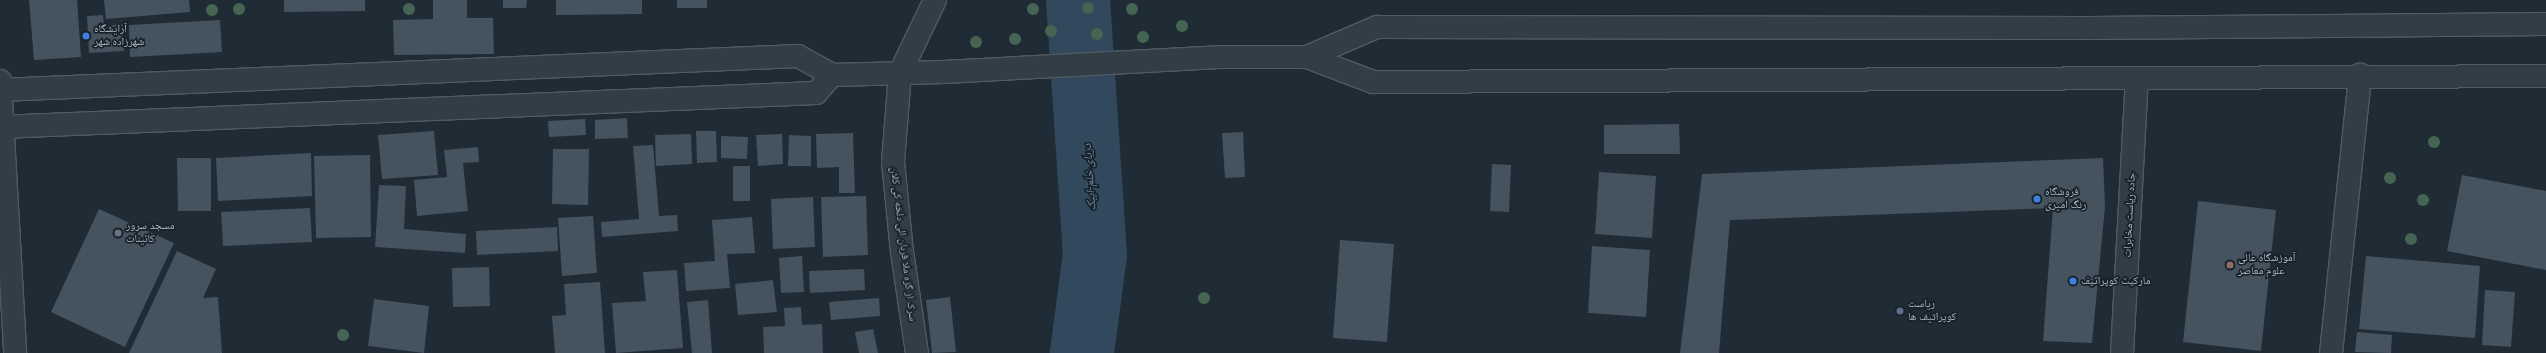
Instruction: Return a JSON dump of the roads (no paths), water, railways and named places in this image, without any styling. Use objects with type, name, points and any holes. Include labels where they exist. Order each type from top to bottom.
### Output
[{"type":"street","name":"سرک از گزه ملا قربان الی دلخه کی کلان","points":[[917,353],[902,252],[893,162],[900,73],[935,0]]},
{"type":"street","points":[[1307,57],[1377,27],[2093,28],[2546,24]]},
{"type":"street","points":[[0,90],[798,56],[832,75],[944,72],[1219,57],[1307,57],[1373,82],[2138,78],[2360,75],[2546,76]]},
{"type":"street","points":[[1,127],[816,92],[832,75]]},
{"type":"street","points":[[2330,353],[2360,75]]},
{"type":"street","name":"جاده ریاست مخابرات","points":[[2122,353],[2138,78]]},
{"type":"street","points":[[0,81],[1,127],[15,353]]},
{"type":"waterway","name":"دریای خلم-ایبک","points":[[1078,0],[1095,254],[1082,353]]},
{"type":"place","name":"آرایشگاه شهرزاده شهر","points":[[86,36]]},
{"type":"place","name":"فروشگاه رنگ امیری","points":[[2037,199]]},
{"type":"place","name":"مسجد سرور کائینات","points":[[118,233]]},
{"type":"place","name":"آموزشگاه عالی علوم معاصر","points":[[2230,265]]},
{"type":"place","name":"مارکیت کوپراتیف","points":[[2073,281]]},
{"type":"place","name":"ریاست کوپراتیف ها","points":[[1900,311]]}]
